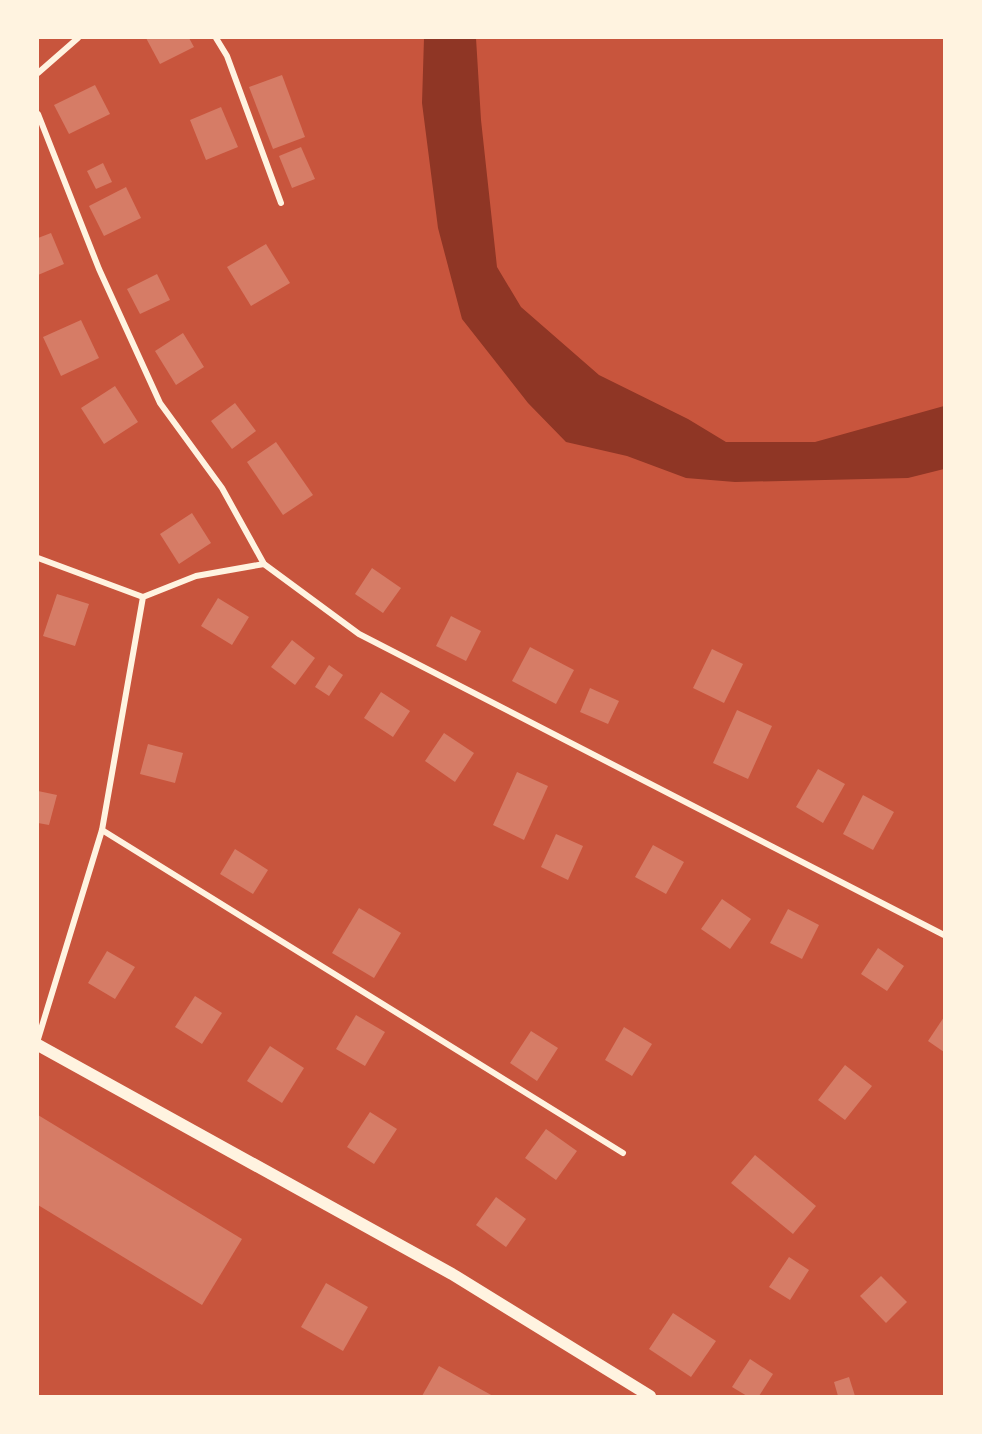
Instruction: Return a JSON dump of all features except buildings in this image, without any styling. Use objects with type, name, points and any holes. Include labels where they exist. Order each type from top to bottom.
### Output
[{"type":"main road","points":[[38,1045],[452,1274],[650,1396]]},
{"type":"street","points":[[38,73],[78,38]]},
{"type":"street","points":[[216,38],[227,56],[281,203]]},
{"type":"street","points":[[38,114],[99,269],[160,403],[222,488],[264,564],[359,634],[945,934]]},
{"type":"street","points":[[38,558],[143,597],[196,576],[264,564]]},
{"type":"street","points":[[38,1039],[102,830],[143,597]]},
{"type":"street","points":[[102,830],[623,1153]]},
{"type":"shaded area","points":[[424,38],[476,38],[481,120],[497,267],[521,307],[599,375],[688,419],[726,442],[815,442],[944,406],[944,469],[908,478],[735,482],[686,478],[627,456],[566,442],[528,403],[462,319],[438,228],[422,103]]}]
